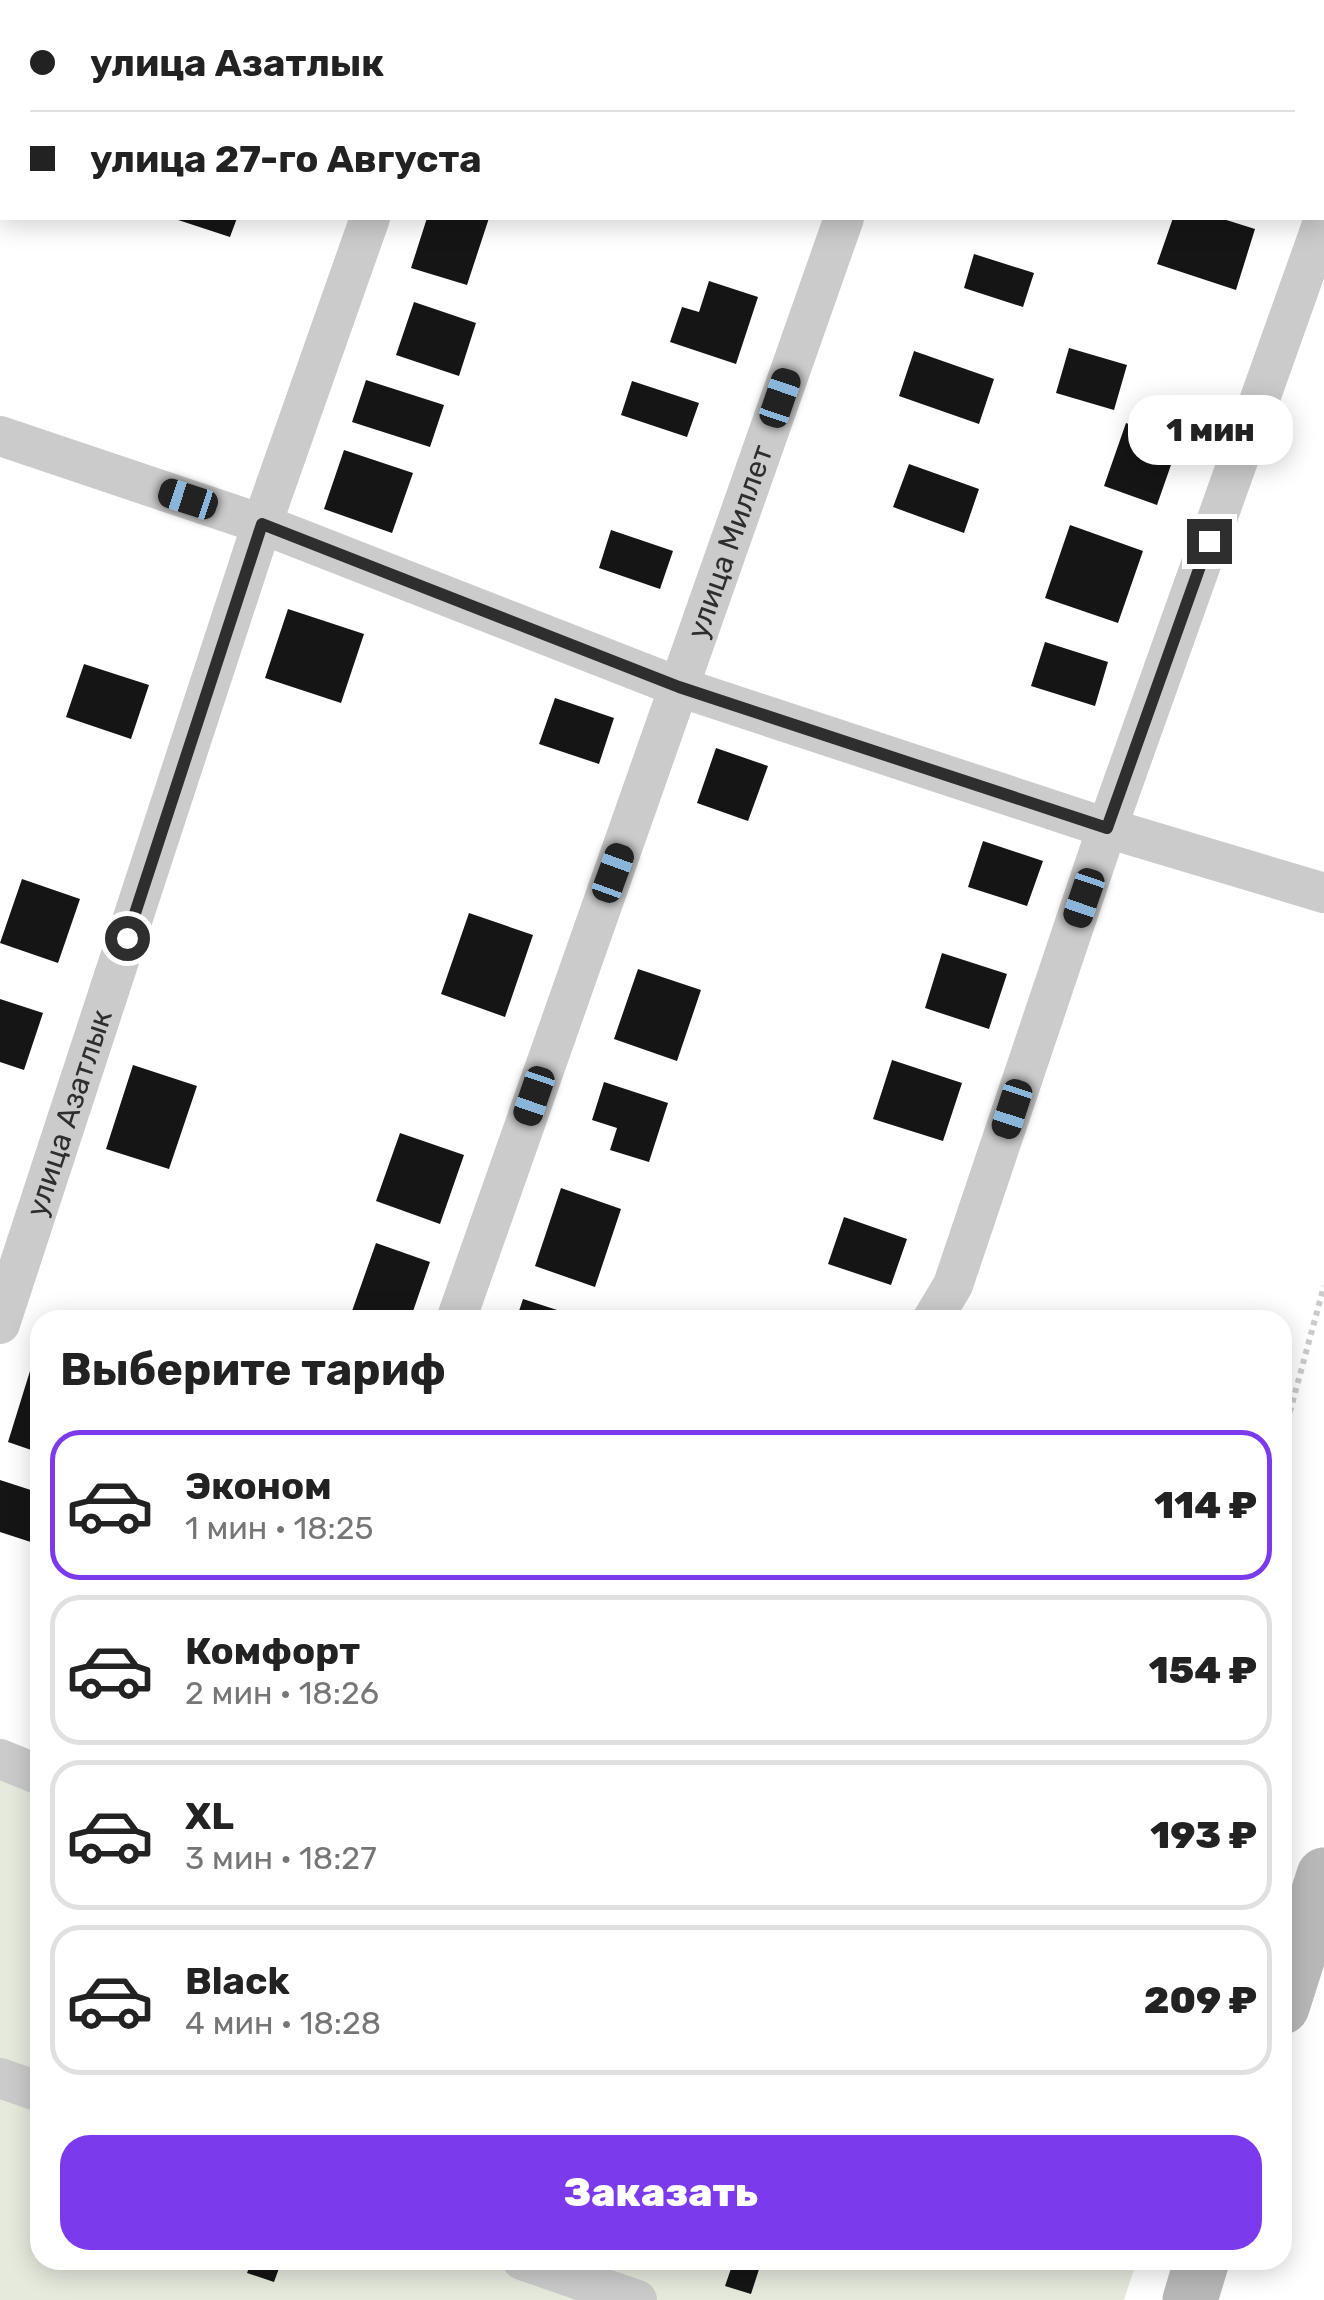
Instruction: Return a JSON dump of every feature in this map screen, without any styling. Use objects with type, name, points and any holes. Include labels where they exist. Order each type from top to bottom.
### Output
[{"type":"main road","points":[[1292,1976],[1324,1875]]},
{"type":"main road","points":[[1190,2300],[1199,2270]]},
{"type":"street","name":"улица Азатлык","points":[[0,1324],[262,524],[369,220]]},
{"type":"street","name":"улица Миллет","points":[[460,1310],[843,220]]},
{"type":"street","points":[[938,1310],[953,1284],[1107,828],[1324,220]]},
{"type":"street","points":[[0,436],[262,524],[679,687],[1107,828],[1324,893]]},
{"type":"street","points":[[0,1759],[30,1771]]},
{"type":"street","points":[[0,2078],[30,2088]]},
{"type":"street","points":[[551,2270],[637,2300]]},
{"type":"path","points":[[1292,1405],[1324,1286]]},
{"type":"shaded area","points":[[0,1778],[30,1789],[30,2270],[1134,2270],[1124,2300],[0,2300]]},
{"type":"building","points":[[178,220],[236,220],[230,237]]},
{"type":"building","points":[[426,220],[488,220],[467,285],[411,268]]},
{"type":"building","points":[[1172,220],[1226,220],[1255,229],[1236,290],[1157,264]]},
{"type":"building","points":[[974,254],[1034,273],[1023,307],[964,288]]},
{"type":"building","points":[[709,281],[758,297],[736,364],[670,342],[682,307],[699,312]]},
{"type":"building","points":[[414,302],[476,323],[459,376],[396,355]]},
{"type":"building","points":[[1069,348],[1127,365],[1114,410],[1056,393]]},
{"type":"building","points":[[914,351],[994,379],[979,424],[899,396]]},
{"type":"building","points":[[366,380],[444,405],[430,447],[352,422]]},
{"type":"building","points":[[632,381],[699,403],[687,437],[621,415]]},
{"type":"building","points":[[1126,423],[1179,442],[1157,505],[1104,486]]},
{"type":"building","points":[[344,450],[413,473],[392,533],[324,509]]},
{"type":"building","points":[[909,464],[979,489],[964,533],[893,507]]},
{"type":"building","points":[[1070,525],[1143,551],[1118,623],[1045,598]]},
{"type":"building","points":[[611,530],[673,551],[660,589],[599,568]]},
{"type":"building","points":[[288,609],[364,634],[341,703],[265,678]]},
{"type":"building","points":[[1045,642],[1108,662],[1095,706],[1031,686]]},
{"type":"building","points":[[84,664],[149,685],[131,739],[66,717]]},
{"type":"building","points":[[555,698],[614,718],[599,764],[539,744]]},
{"type":"building","points":[[716,748],[768,766],[748,821],[697,803]]},
{"type":"building","points":[[983,841],[1043,861],[1027,906],[968,887]]},
{"type":"building","points":[[22,879],[80,899],[58,963],[0,943]]},
{"type":"building","points":[[469,913],[533,935],[505,1017],[441,994]]},
{"type":"building","points":[[942,953],[1007,974],[989,1029],[925,1008]]},
{"type":"building","points":[[638,969],[701,990],[677,1061],[614,1039]]},
{"type":"building","points":[[0,999],[43,1013],[24,1070],[0,1062]]},
{"type":"building","points":[[892,1060],[962,1083],[943,1141],[873,1119]]},
{"type":"building","points":[[133,1065],[197,1086],[169,1169],[106,1149]]},
{"type":"building","points":[[604,1082],[668,1103],[649,1162],[610,1150],[617,1128],[592,1120]]},
{"type":"building","points":[[400,1133],[464,1155],[440,1224],[376,1201]]},
{"type":"building","points":[[561,1188],[621,1209],[595,1287],[535,1266]]},
{"type":"building","points":[[844,1217],[907,1239],[891,1285],[828,1264]]},
{"type":"building","points":[[376,1243],[430,1262],[413,1310],[352,1310]]},
{"type":"building","points":[[523,1299],[557,1310],[519,1310]]},
{"type":"building","points":[[30,1371],[30,1450],[8,1442]]},
{"type":"building","points":[[0,1480],[30,1490],[30,1542],[0,1532]]},
{"type":"building","points":[[248,2270],[278,2270],[274,2282],[247,2273]]},
{"type":"building","points":[[731,2270],[759,2270],[751,2294],[725,2286]]},
{"type":"route","points":[[127,938],[262,524],[679,687],[1107,828],[1209,541]]}]
